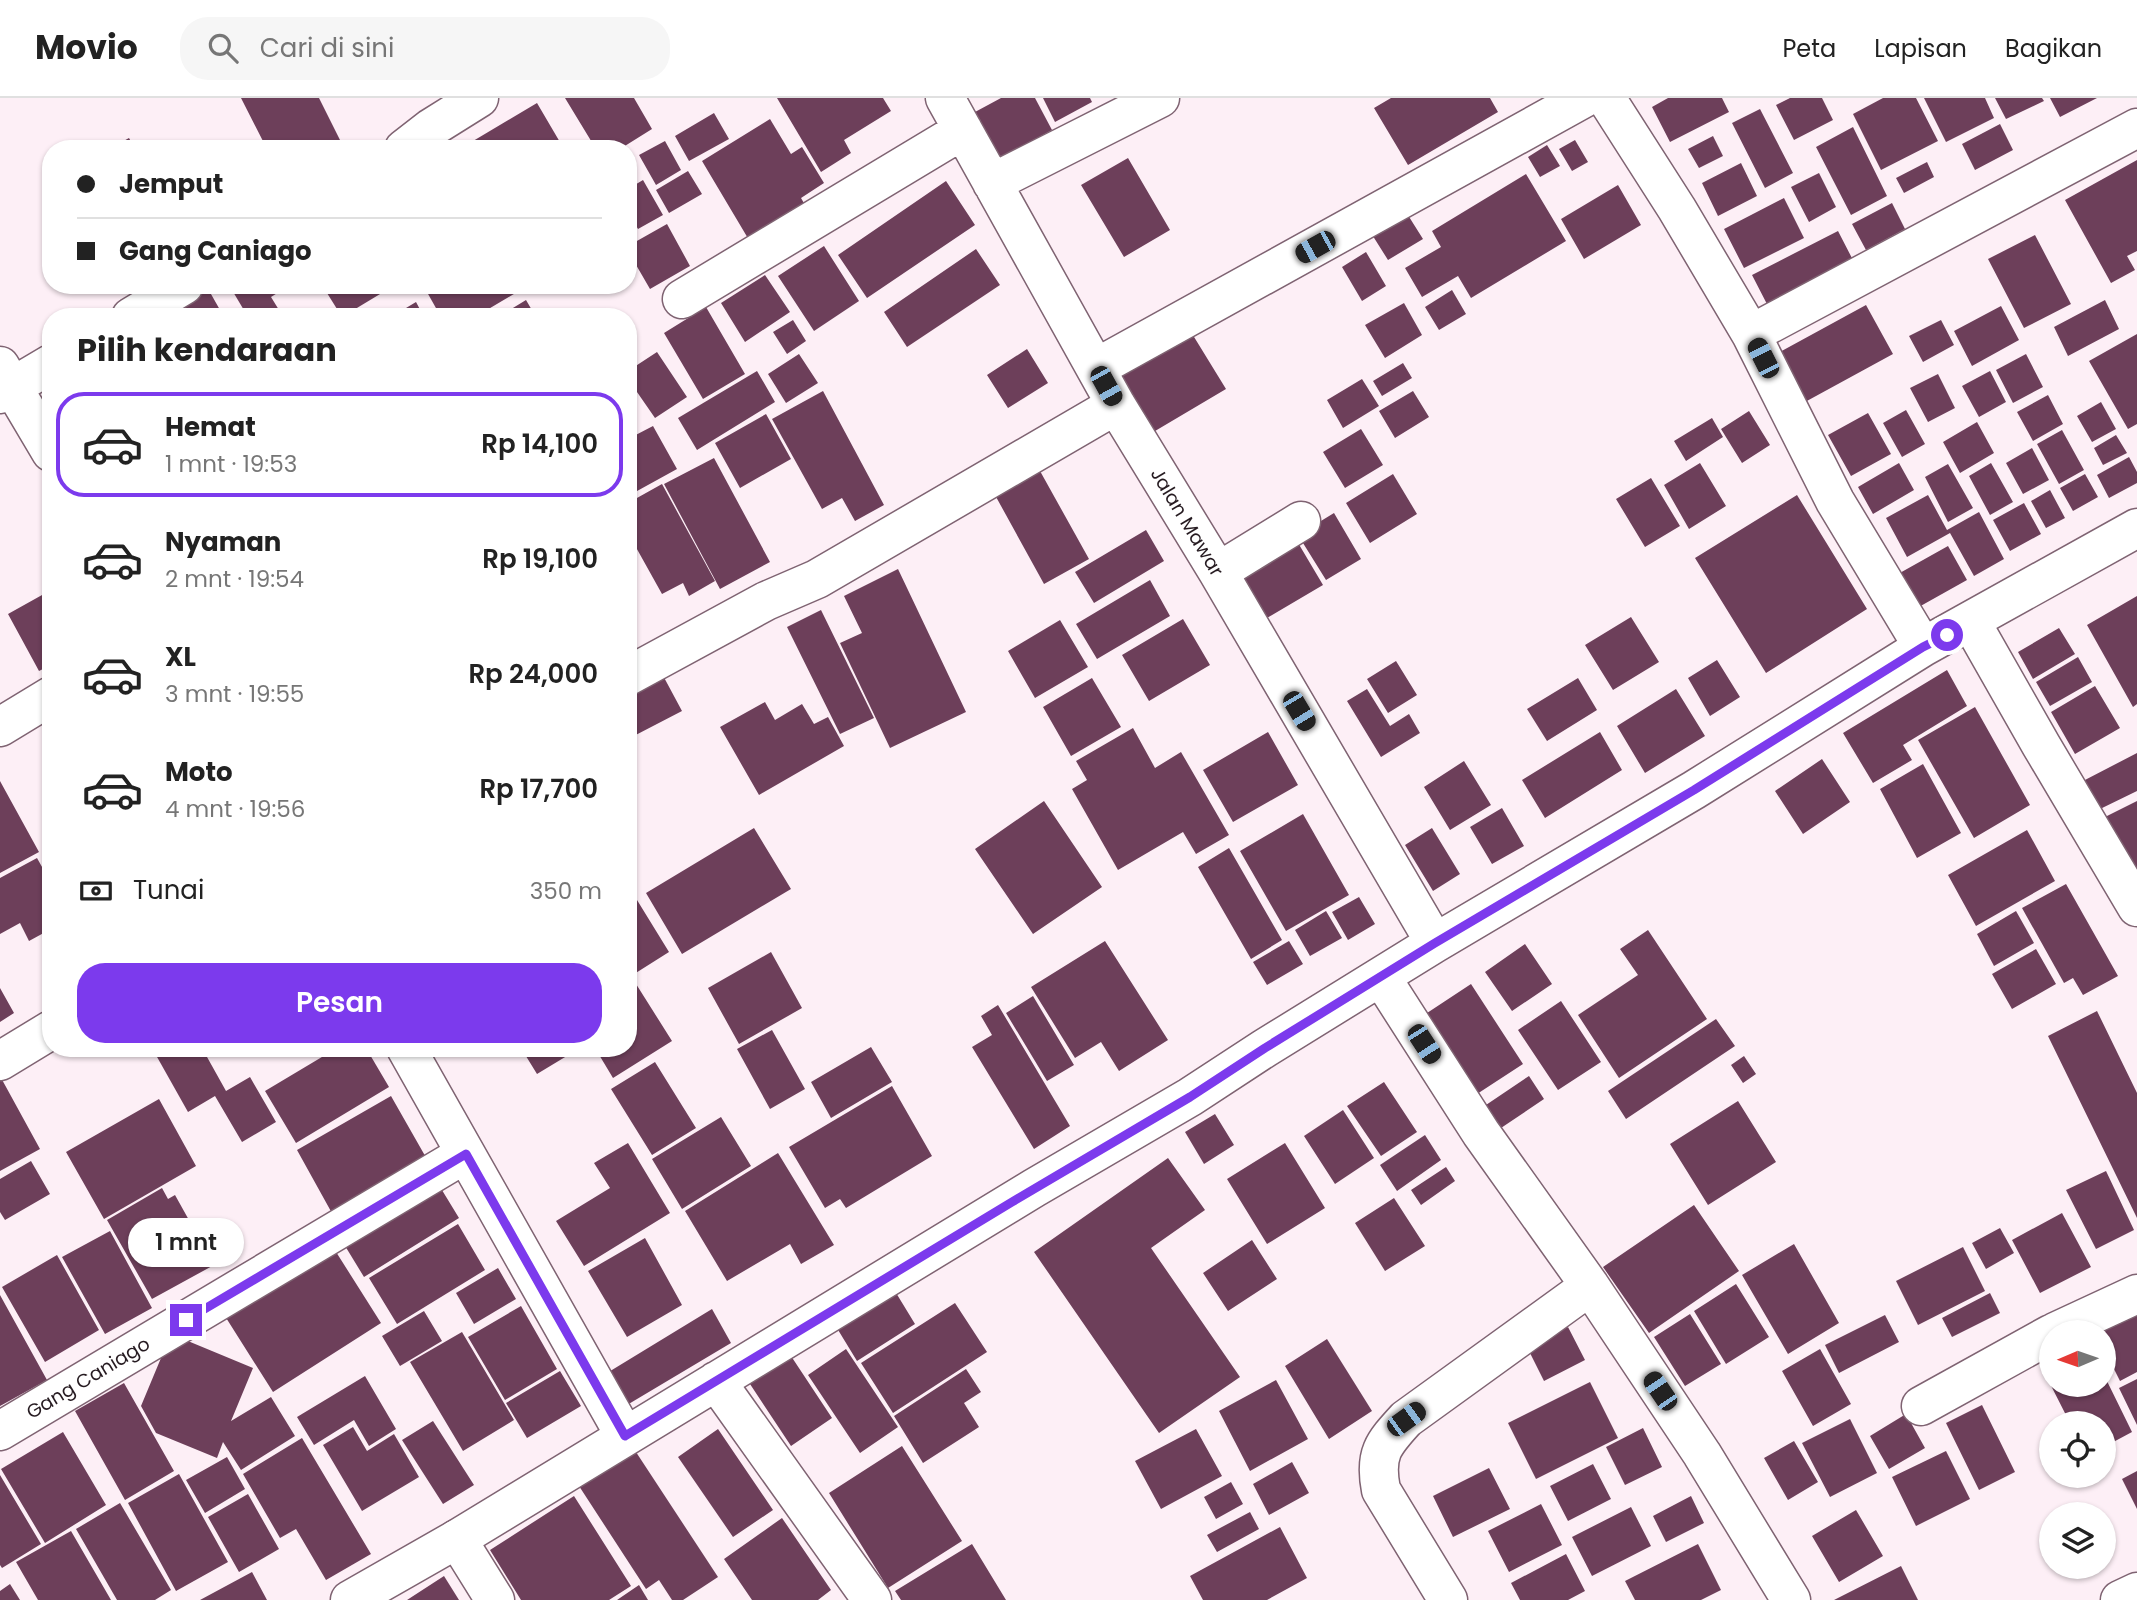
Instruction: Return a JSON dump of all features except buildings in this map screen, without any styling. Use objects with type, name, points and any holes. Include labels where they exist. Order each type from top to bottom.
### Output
[{"type":"street","points":[[416,140],[479,98]]},
{"type":"street","points":[[992,183],[1160,98]]},
{"type":"street","points":[[1096,368],[1584,98]]},
{"type":"street","points":[[1606,98],[1677,209],[1751,334],[1835,500],[1923,647]]},
{"type":"street","points":[[682,299],[954,114]]},
{"type":"street","name":"Jalan Mawar","points":[[954,114],[1116,405],[1218,572],[1435,943]]},
{"type":"street","points":[[1751,334],[2137,128]]},
{"type":"street","points":[[146,308],[169,294]]},
{"type":"street","points":[[42,367],[4,382],[42,439]]},
{"type":"street","points":[[637,671],[766,601],[817,579],[1116,405]]},
{"type":"street","points":[[1218,572],[1301,521]]},
{"type":"street","points":[[350,1600],[457,1539],[1023,1195],[1190,1097],[1435,943],[1694,790],[1923,647],[2137,528]]},
{"type":"street","points":[[1971,622],[2137,907]]},
{"type":"street","points":[[0,727],[42,701]]},
{"type":"street","points":[[1381,977],[1481,1133],[1590,1286],[1702,1454],[1791,1600]]},
{"type":"street","points":[[0,1061],[42,1035]]},
{"type":"street","points":[[411,1057],[625,1436]]},
{"type":"street","name":"Gang Caniago","points":[[0,1431],[466,1154]]},
{"type":"street","points":[[1448,1600],[1381,1490],[1379,1456],[1384,1443],[1406,1419],[1590,1286]]},
{"type":"street","points":[[2081,1320],[2137,1294]]},
{"type":"street","points":[[1921,1406],[2039,1341]]},
{"type":"street","points":[[716,1381],[872,1600]]},
{"type":"street","points":[[457,1539],[495,1600]]},
{"type":"street","points":[[2120,1600],[2137,1592]]},
{"type":"route","points":[[186,1320],[466,1154],[625,1436],[1190,1097],[1435,943],[1694,790],[1923,647],[1947,635]]}]
